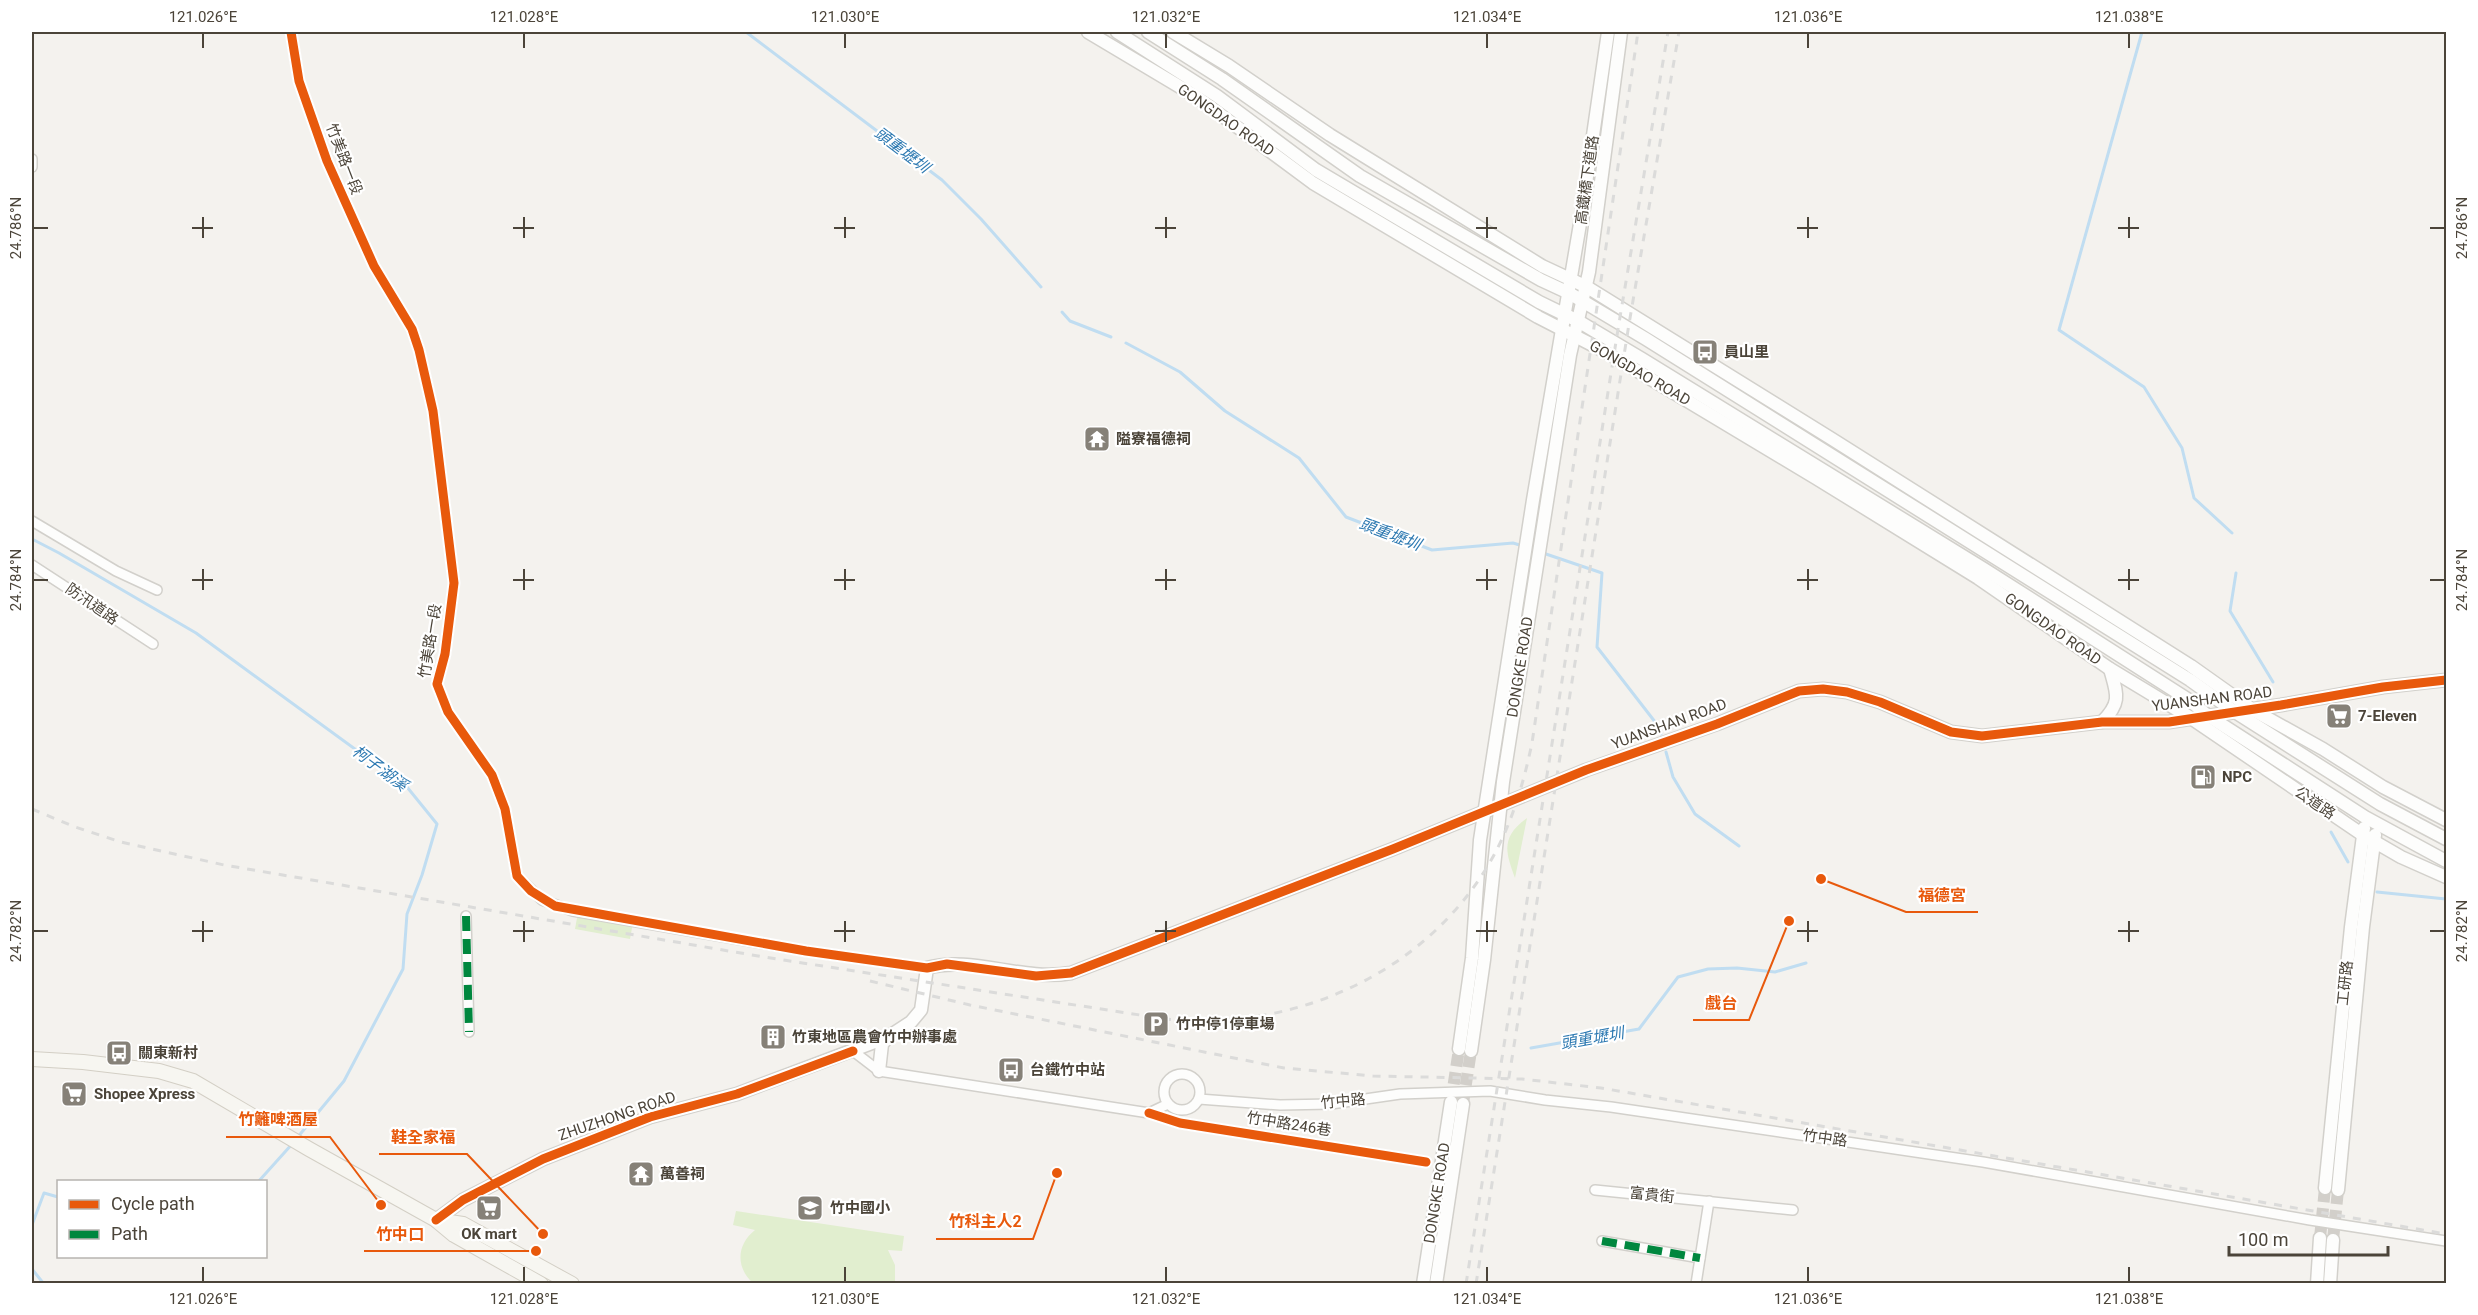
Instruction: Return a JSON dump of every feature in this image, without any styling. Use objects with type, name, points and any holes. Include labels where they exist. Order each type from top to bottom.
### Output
[{"type":"main road","points":[[32,1059],[83,1062],[159,1071],[193,1080],[309,1149],[436,1220],[454,1235],[541,1284]]},
{"type":"main road","points":[[436,1220],[463,1224],[572,1284]]},
{"type":"street","name":"竹美路一段","points":[[291,32],[299,81],[327,161],[374,266],[412,329],[419,350],[433,411],[454,584],[445,654],[437,684],[448,712],[492,775],[505,809],[517,876],[542,900],[573,911],[806,951],[927,968]]},
{"type":"street","name":"GONGDAO ROAD","points":[[1088,32],[1197,97],[1313,183],[1538,317],[1640,372],[1981,574],[2189,700],[2207,715]]},
{"type":"street","name":"GONGDAO ROAD","points":[[1117,32],[1217,96],[1316,170],[1539,302],[1578,321],[1642,359],[1981,574],[2110,669],[2191,718]]},
{"type":"street","name":"GONGDAO ROAD","points":[[1148,32],[1222,79],[1360,176],[1541,280],[1569,293],[1646,339],[2190,680],[2235,712]]},
{"type":"street","points":[[1173,32],[1380,166],[1542,266],[1572,278],[1587,287],[2181,660],[2253,710],[2324,749],[2383,787],[2446,820]]},
{"type":"street","name":"高鐵橋下道路","points":[[1568,332],[1565,315],[1608,32]]},
{"type":"street","name":"高鐵橋下道路","points":[[1587,287],[1621,32]]},
{"type":"street","points":[[32,159],[32,167]]},
{"type":"street","name":"DONGKE ROAD","points":[[1529,569],[1480,840],[1465,1050],[1485,960],[1500,804],[1539,502],[1568,332],[1578,321],[1587,287]]},
{"type":"street","points":[[1646,339],[1648,326]]},
{"type":"street","points":[[1640,372],[1642,359]]},
{"type":"street","points":[[32,521],[116,571],[157,590]]},
{"type":"street","name":"防汛道路","points":[[32,565],[153,644]]},
{"type":"street","points":[[2102,722],[2116,706],[2117,692],[2110,669]]},
{"type":"street","name":"YUANSHAN ROAD","points":[[927,968],[947,964],[1036,976],[1071,973],[1485,812],[1500,804],[1799,691],[1823,689],[1847,692],[1880,702],[1951,732],[1982,736],[2102,722],[2169,722],[2383,687],[2446,680]]},
{"type":"street","points":[[2235,712],[2368,797],[2446,839]]},
{"type":"street","name":"公道路","points":[[2207,715],[2365,817],[2446,861]]},
{"type":"street","name":"公道路","points":[[2191,718],[2374,842],[2446,877]]},
{"type":"street","name":"工研路","points":[[2325,1188],[2351,927],[2371,779]]},
{"type":"street","name":"工研路","points":[[2338,1190],[2363,927],[2383,787]]},
{"type":"street","points":[[466,916],[469,1032]]},
{"type":"street","name":"ZHUZHONG ROAD","points":[[436,1220],[463,1200],[543,1159],[651,1118],[737,1094],[888,1037],[911,1022],[921,1010],[927,968]]},
{"type":"street","points":[[879,1071],[882,1044],[888,1037]]},
{"type":"street","points":[[853,1051],[879,1071],[1149,1113],[1168,1104]]},
{"type":"street","points":[[1184,1073],[1194,1078],[1200,1088],[1199,1099],[1185,1110],[1176,1109],[1168,1104],[1164,1095],[1165,1084],[1172,1076],[1184,1073]]},
{"type":"street","name":"竹中路","points":[[1199,1099],[1280,1106],[1331,1104],[1400,1094],[1490,1090],[1554,1102],[1611,1107],[1983,1162],[2310,1220],[2446,1241]]},
{"type":"street","name":"DONGKE ROAD","points":[[1423,1284],[1457,1103],[1436,1284]]},
{"type":"street","name":"竹中路246巷","points":[[1149,1113],[1180,1123],[1426,1162]]},
{"type":"street","name":"富貴街","points":[[1595,1190],[1793,1210]]},
{"type":"street","points":[[1696,1284],[1709,1201]]},
{"type":"street","points":[[2317,1284],[2326,1239],[2330,1284]]},
{"type":"street","points":[[1602,1241],[1700,1258]]},
{"type":"green space","points":[[1527,818],[1515,878],[1509,860],[1509,838]]},
{"type":"green space","points":[[579,907],[634,917],[630,939],[575,929]]},
{"type":"green space","points":[[736,1211],[904,1236],[902,1251],[888,1250],[895,1265],[895,1282],[753,1283],[743,1270],[740,1256],[745,1242],[755,1230],[733,1225]]},
{"type":"waterway","name":"頭重壢圳","points":[[746,32],[942,180],[981,219],[1041,287]]},
{"type":"waterway","points":[[2142,32],[2059,330],[2144,387],[2182,448],[2194,498],[2232,533]]},
{"type":"waterway","name":"頭重壢圳","points":[[1062,312],[1070,321],[1111,337]]},
{"type":"waterway","name":"頭重壢圳","points":[[1126,343],[1180,372],[1225,411],[1299,458],[1346,517],[1432,550],[1513,543],[1523,546]]},
{"type":"waterway","name":"柯子湖溪","points":[[32,539],[196,633],[407,787],[437,824],[422,875],[407,914],[403,969],[344,1081],[297,1138]]},
{"type":"waterway","name":"頭重壢圳","points":[[1543,553],[1602,573],[1597,647],[1659,727],[1661,734]]},
{"type":"waterway","points":[[2236,573],[2230,611],[2273,682]]},
{"type":"waterway","name":"頭重壢圳","points":[[1666,752],[1673,777],[1695,814],[1739,846]]},
{"type":"waterway","points":[[2331,832],[2348,862]]},
{"type":"waterway","points":[[2377,892],[2446,899]]},
{"type":"waterway","name":"頭重壢圳","points":[[1531,1048],[1639,1029],[1678,977],[1708,969],[1737,968],[1775,972],[1806,963]]},
{"type":"waterway","name":"柯子湖溪","points":[[260,1180],[293,1143]]},
{"type":"waterway","name":"柯子湖溪","points":[[32,1225],[44,1193],[57,1197]]},
{"type":"waterway","name":"柯子湖溪","points":[[32,1269],[44,1284]]},
{"type":"tunnel","points":[[1451,1102],[1459,1049]]},
{"type":"tunnel","points":[[1463,1103],[1471,1051]]},
{"type":"tunnel","points":[[2320,1238],[2325,1188]]},
{"type":"tunnel","points":[[2333,1240],[2338,1190]]},
{"type":"railway","points":[[32,809],[75,827],[121,842],[224,865],[764,957],[1166,1019],[1215,1020],[1263,1015],[1310,1004],[1355,986],[1396,962],[1434,932],[1467,896],[1501,842],[1521,786],[1532,743],[1638,32]]},
{"type":"railway","points":[[1466,1284],[1619,323],[1668,32]]},
{"type":"railway","points":[[1476,1284],[1629,324],[1679,32]]},
{"type":"railway","points":[[870,981],[970,1005],[1284,1068],[1373,1076],[1522,1079],[1601,1088],[2446,1234]]},
{"type":"marked path","points":[[466,916],[469,1032]]},
{"type":"marked path","points":[[1602,1241],[1700,1258]]},
{"type":"cycle path","points":[[291,32],[299,81],[327,161],[374,266],[412,329],[433,411],[454,583],[445,654],[437,684],[448,712],[492,775],[505,809],[517,876],[531,891],[555,906],[806,951],[927,968],[947,964],[1036,976],[1071,973],[1393,849],[1586,770],[1717,724],[1799,691],[1823,689],[1847,692],[1880,702],[1951,732],[1982,736],[2102,722],[2169,722],[2383,687],[2446,680]]},
{"type":"cycle path","points":[[436,1220],[463,1200],[543,1159],[650,1117],[737,1094],[853,1051]]},
{"type":"cycle path","points":[[1149,1113],[1180,1123],[1426,1162]]},
{"type":"place","name":"員山里","points":[[1705,352]]},
{"type":"place","name":"隘寮福德祠","points":[[1097,439]]},
{"type":"place","name":"7-Eleven","points":[[2339,716]]},
{"type":"place","name":"NPC","points":[[2203,777]]},
{"type":"place","name":"福德宮","points":[[1821,879]]},
{"type":"place","name":"戲台","points":[[1789,921]]},
{"type":"place","name":"竹中停1停車場","points":[[1156,1024]]},
{"type":"place","name":"竹東地區農會竹中辦事處","points":[[773,1037]]},
{"type":"place","name":"關東新村","points":[[119,1053]]},
{"type":"place","name":"台鐵竹中站","points":[[1011,1070]]},
{"type":"place","name":"Shopee Xpress","points":[[74,1094]]},
{"type":"place","name":"竹科主人2","points":[[1057,1173]]},
{"type":"place","name":"萬善祠","points":[[641,1174]]},
{"type":"place","name":"竹籬啤酒屋","points":[[381,1205]]},
{"type":"place","name":"OK mart","points":[[489,1208]]},
{"type":"place","name":"竹中國小","points":[[810,1208]]},
{"type":"place","name":"鞋全家福","points":[[543,1234]]},
{"type":"place","name":"竹中口","points":[[536,1251]]}]
